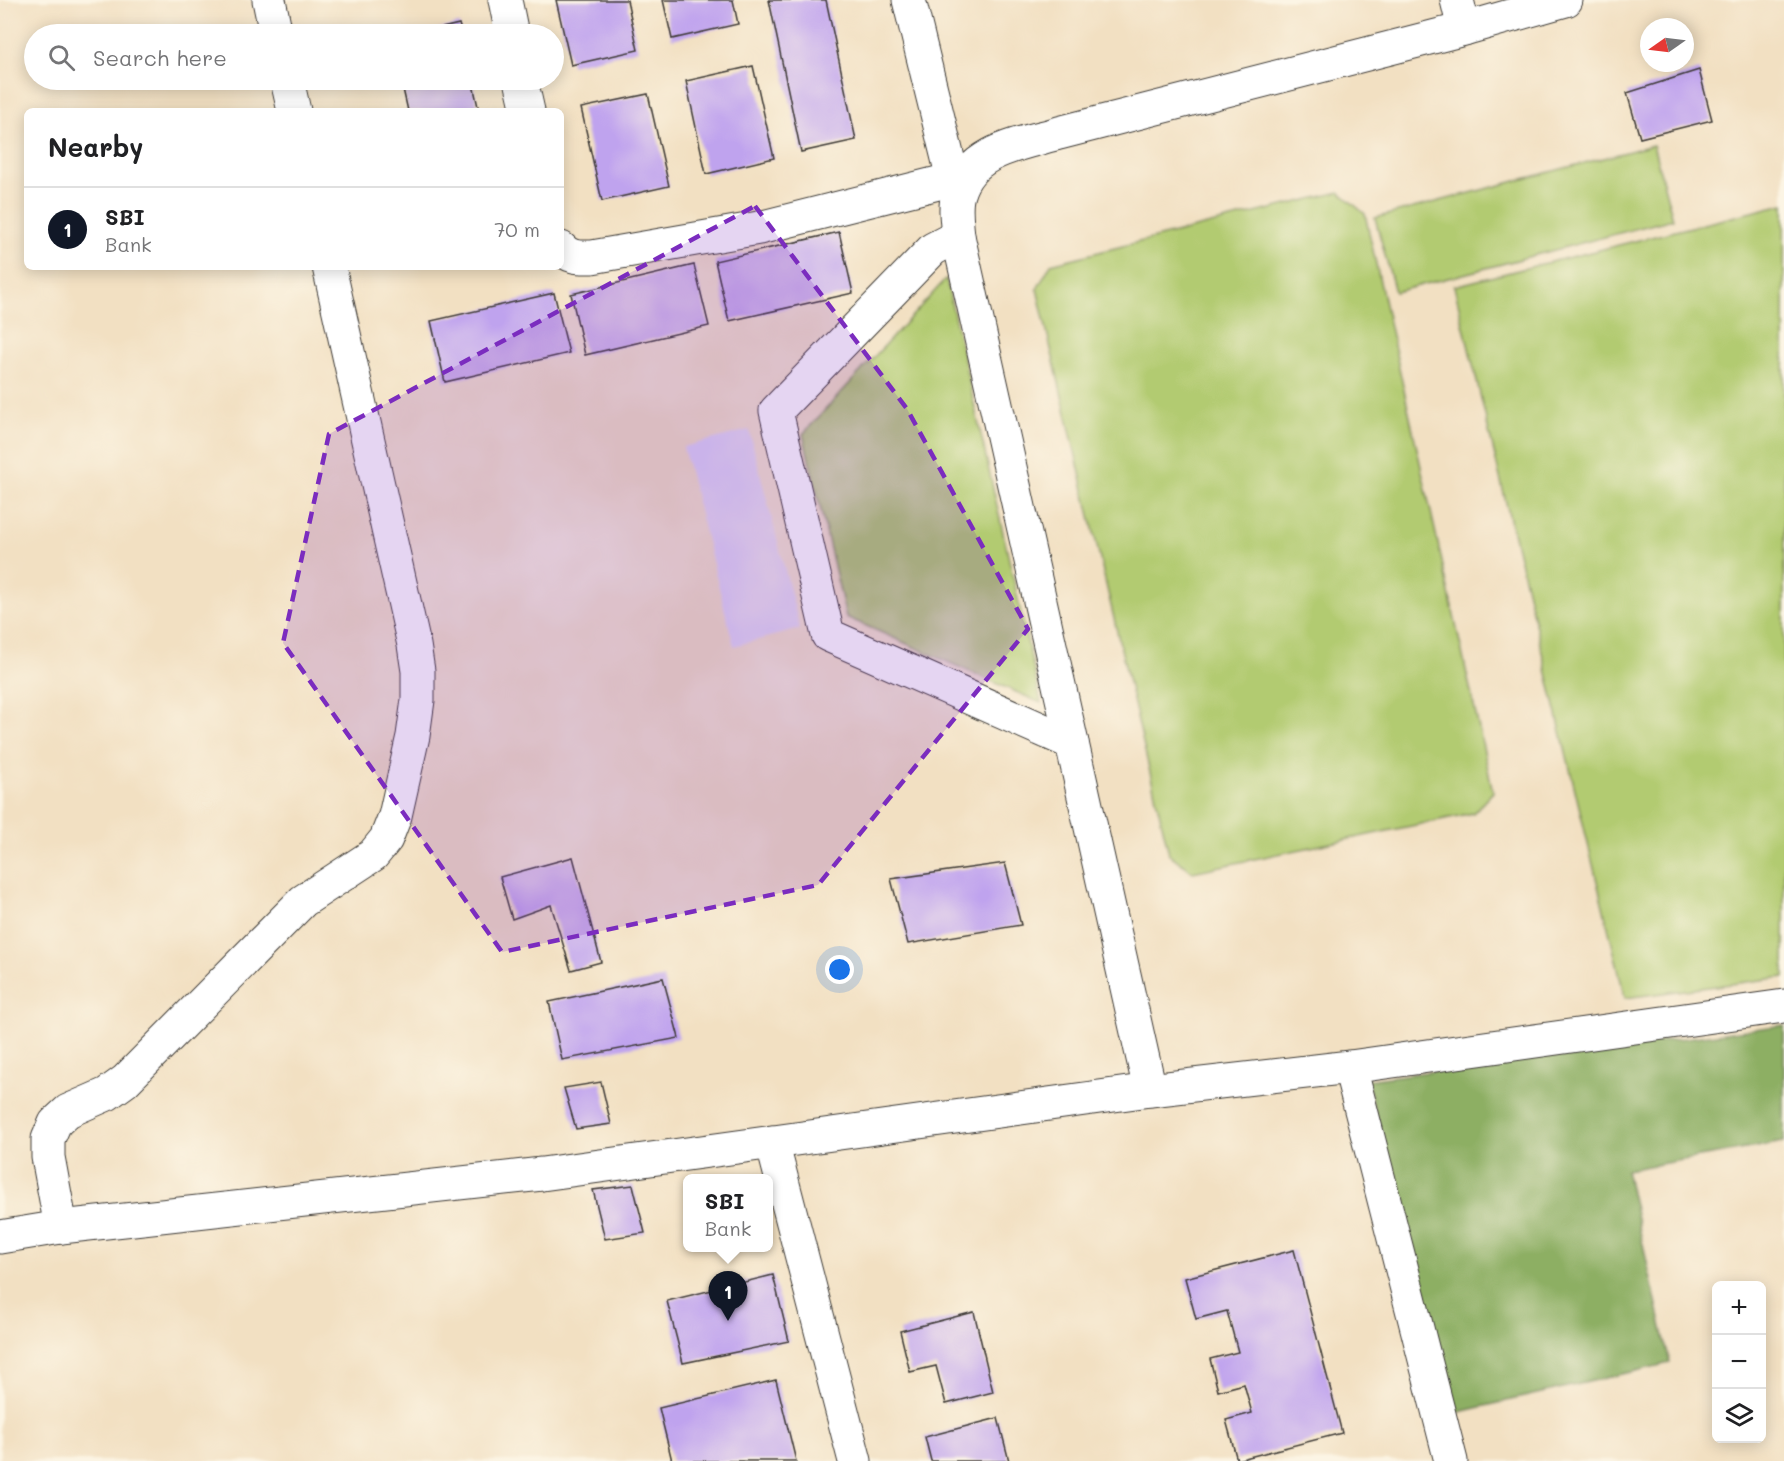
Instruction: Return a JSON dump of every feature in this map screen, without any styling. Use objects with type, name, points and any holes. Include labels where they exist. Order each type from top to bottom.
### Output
[{"type":"street","points":[[269,0],[274,24]]},
{"type":"street","points":[[505,0],[510,24]]},
{"type":"street","points":[[909,0],[956,187],[957,236],[1150,1090]]},
{"type":"street","points":[[564,252],[575,258],[592,257],[683,242],[956,187],[982,159],[1008,147],[1461,15],[1566,0]]},
{"type":"street","points":[[289,90],[293,108]]},
{"type":"street","points":[[523,90],[527,108]]},
{"type":"street","points":[[957,236],[933,249],[776,411],[828,635],[1072,743]]},
{"type":"street","points":[[61,1227],[48,1157],[48,1139],[55,1123],[68,1111],[107,1094],[125,1081],[303,900],[373,855],[386,839],[395,816],[418,700],[418,671],[330,270]]},
{"type":"street","points":[[0,1237],[61,1227],[542,1173],[1150,1090],[1350,1067],[1784,1006]]},
{"type":"street","points":[[1350,1067],[1451,1461]]},
{"type":"street","points":[[772,1142],[855,1461]]},
{"type":"highlighted area","points":[[755,206],[907,409],[1028,629],[818,885],[502,952],[283,643],[329,434]]},
{"type":"shaded area","points":[[749,430],[800,629],[734,646],[683,447]]},
{"type":"green space","points":[[1653,145],[1673,219],[1395,292],[1375,218]]},
{"type":"green space","points":[[1339,192],[1365,214],[1493,792],[1473,813],[1193,872],[1169,854],[1037,289],[1051,264]]},
{"type":"green space","points":[[1784,204],[1784,977],[1625,998],[1454,286]]},
{"type":"green space","points":[[946,279],[1041,703],[846,617],[803,434]]},
{"type":"green space","points":[[1784,1025],[1784,1142],[1626,1170],[1670,1363],[1451,1414],[1367,1080]]},
{"type":"building","points":[[556,0],[627,0],[638,50],[571,65],[564,24],[562,24]]},
{"type":"building","points":[[663,0],[733,0],[738,24],[672,39]]},
{"type":"building","points":[[769,0],[826,0],[856,140],[801,152]]},
{"type":"building","points":[[753,66],[774,158],[706,174],[686,81]]},
{"type":"building","points":[[1699,70],[1712,120],[1640,138],[1627,93]]},
{"type":"building","points":[[403,90],[474,90],[478,108],[407,108]]},
{"type":"building","points":[[648,94],[669,186],[602,201],[581,108]]},
{"type":"building","points":[[839,232],[853,293],[729,321],[715,261]]},
{"type":"building","points":[[694,265],[709,326],[585,355],[571,294]]},
{"type":"building","points":[[554,293],[569,353],[445,382],[431,321]]},
{"type":"building","points":[[573,857],[601,962],[571,970],[551,905],[512,919],[500,877]]},
{"type":"building","points":[[1005,863],[1021,925],[908,944],[891,879]]},
{"type":"building","points":[[663,978],[679,1038],[562,1060],[549,1002]]},
{"type":"building","points":[[601,1082],[611,1124],[576,1129],[564,1088]]},
{"type":"building","points":[[633,1185],[645,1233],[605,1239],[593,1190]]},
{"type":"building","points":[[1294,1250],[1342,1433],[1237,1460],[1226,1420],[1252,1413],[1244,1384],[1218,1391],[1210,1359],[1238,1352],[1227,1311],[1196,1319],[1185,1278]]},
{"type":"building","points":[[773,1275],[789,1341],[683,1363],[667,1301]]},
{"type":"building","points":[[974,1312],[993,1392],[946,1404],[936,1366],[910,1372],[900,1331]]},
{"type":"building","points":[[776,1380],[796,1461],[672,1461],[659,1408]]},
{"type":"building","points":[[998,1418],[1009,1461],[931,1461],[925,1437]]},
{"type":"place","name":"SBI","points":[[728,1321]]}]
